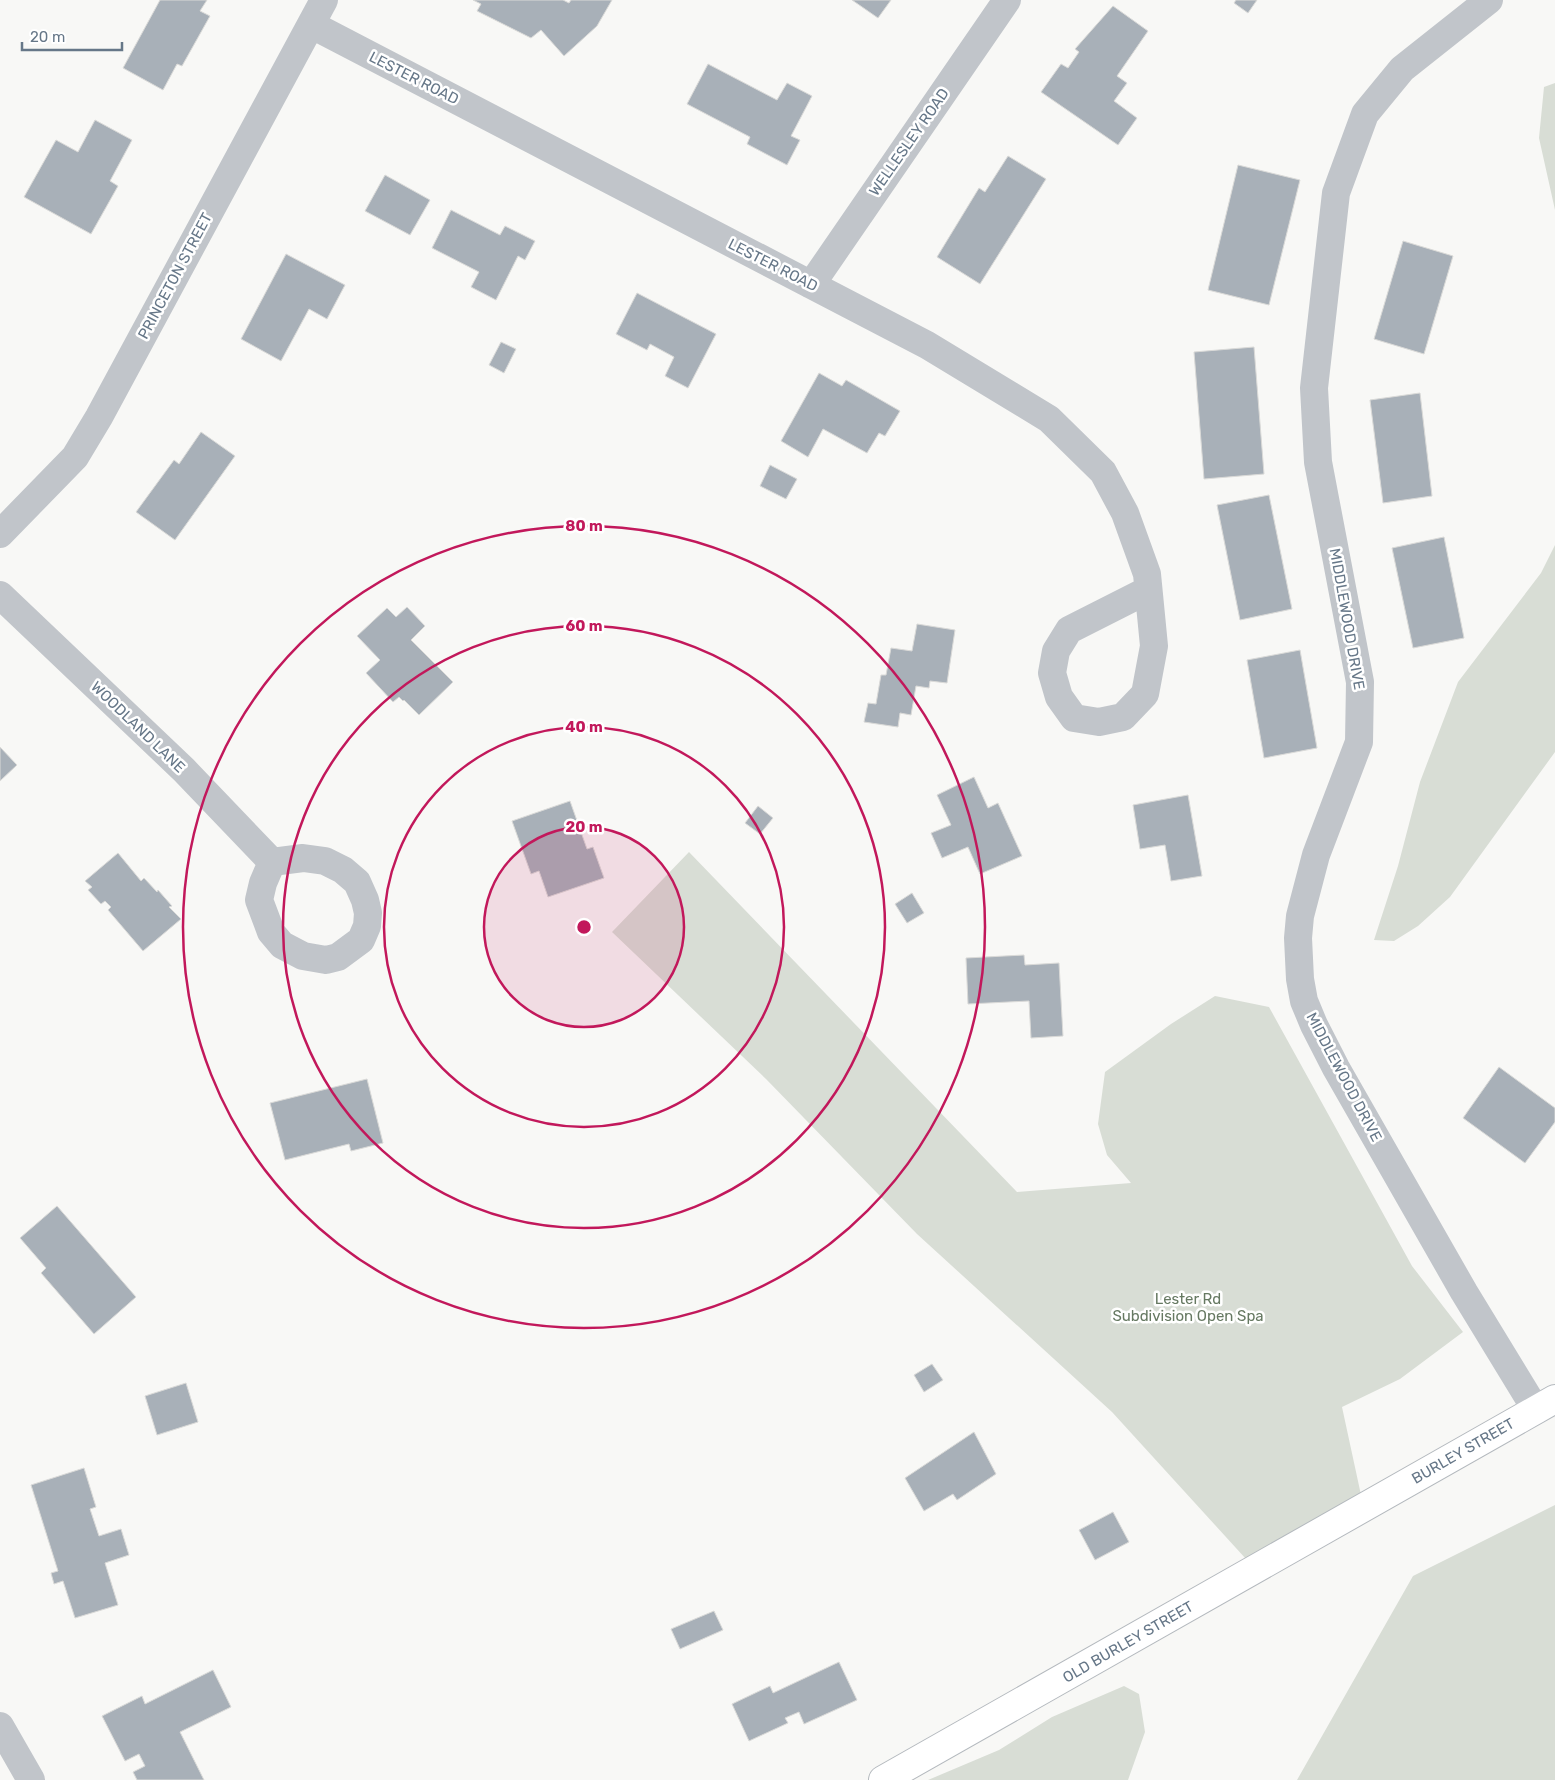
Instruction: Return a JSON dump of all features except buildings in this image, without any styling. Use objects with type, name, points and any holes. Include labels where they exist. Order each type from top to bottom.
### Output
[{"type":"main road","name":"BURLEY STREET","points":[[1372,1503],[1545,1404]]},
{"type":"main road","name":"OLD BURLEY STREET","points":[[883,1780],[1372,1503]]},
{"type":"street","name":"PRINCETON STREET","points":[[0,534],[75,457],[99,417],[324,0]]},
{"type":"street","name":"WELLESLEY ROAD","points":[[811,284],[1007,0]]},
{"type":"street","name":"MIDDLEWOOD DRIVE","points":[[1490,0],[1402,69],[1365,114],[1336,193],[1314,388],[1318,462],[1360,682],[1359,742],[1316,855],[1300,916],[1298,938],[1303,994],[1314,1025],[1336,1068],[1464,1292],[1545,1404]]},
{"type":"street","name":"LESTER ROAD","points":[[312,25],[926,345],[1049,419],[1103,472],[1125,513],[1147,574],[1154,646],[1146,694],[1123,717],[1099,722],[1074,718],[1058,697],[1052,673],[1056,651],[1069,630],[1148,590]]},
{"type":"street","name":"WOODLAND LANE","points":[[0,595],[184,770],[272,862]]},
{"type":"street","points":[[0,1726],[31,1780]]},
{"type":"green space","points":[[1555,83],[1555,210],[1539,138],[1544,87]]},
{"type":"green space","points":[[1555,545],[1555,752],[1450,897],[1418,926],[1394,941],[1374,940],[1398,866],[1420,782],[1458,682],[1541,573]]},
{"type":"green space","name":"Lester Rd Subdivision Open Spa","points":[[689,852],[1017,1192],[1131,1183],[1107,1155],[1098,1124],[1105,1072],[1171,1024],[1215,996],[1269,1007],[1412,1266],[1463,1332],[1400,1379],[1342,1407],[1361,1495],[1246,1559],[1112,1412],[917,1234],[766,1079],[612,932]]},
{"type":"green space","points":[[1555,1505],[1555,1780],[1297,1780],[1413,1576]]},
{"type":"green space","points":[[1124,1686],[1139,1694],[1145,1732],[1128,1780],[928,1780],[999,1750],[1052,1717]]}]
